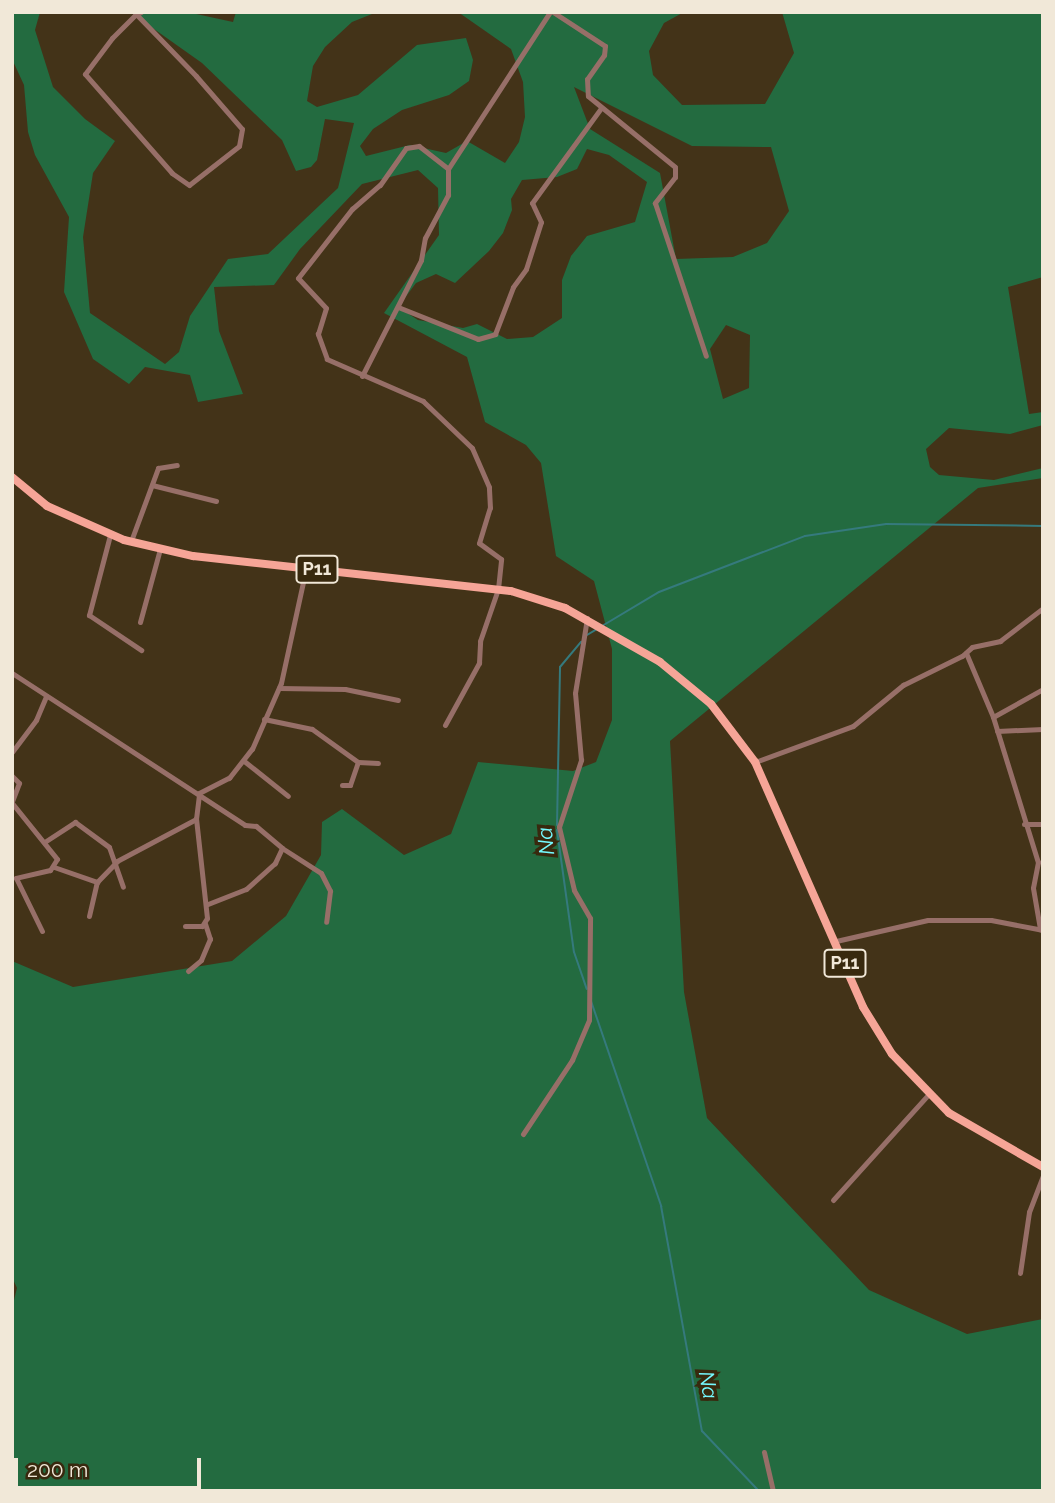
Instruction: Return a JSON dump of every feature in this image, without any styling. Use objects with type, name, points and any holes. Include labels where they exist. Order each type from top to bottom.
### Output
[{"type":"main road","name":"P11","points":[[12,477],[47,506],[110,535],[160,549],[498,589],[545,600],[587,618],[697,691],[755,762],[876,1030],[929,1095],[969,1128],[1043,1167]]},
{"type":"street","points":[[362,376],[398,307],[448,195],[449,169],[551,12],[605,46],[604,55],[585,85],[588,96],[675,167],[675,177],[654,203],[706,356]]},
{"type":"street","points":[[137,13],[242,129],[239,146],[189,185],[172,173],[85,74],[137,13]]},
{"type":"street","points":[[398,307],[478,339],[495,334],[513,287],[526,269],[541,222],[532,203],[601,108]]},
{"type":"street","points":[[445,726],[479,663],[480,641],[498,589],[501,559],[479,543],[491,500],[477,457],[423,401],[327,359],[318,334],[326,308],[298,278],[352,209],[380,186],[406,148],[419,146],[449,169]]},
{"type":"street","points":[[130,542],[161,465],[177,465]]},
{"type":"street","points":[[152,485],[216,501]]},
{"type":"street","points":[[110,535],[89,615],[141,650]]},
{"type":"street","points":[[140,622],[160,549]]},
{"type":"street","points":[[199,793],[225,781],[244,761],[279,688],[306,568]]},
{"type":"street","points":[[755,762],[853,726],[903,685],[966,653],[972,647],[1000,641],[1042,611]]},
{"type":"street","points":[[523,1134],[572,1060],[589,1020],[590,918],[574,890],[559,827],[581,760],[575,693],[587,618]]},
{"type":"street","points":[[836,941],[928,920],[991,920],[1041,930],[1033,888],[1038,862],[1024,824],[993,717],[966,653]]},
{"type":"street","points":[[12,673],[321,873],[330,891],[326,922]]},
{"type":"street","points":[[279,688],[345,689],[398,700]]},
{"type":"street","points":[[993,717],[1043,689]]},
{"type":"street","points":[[12,752],[36,720],[46,696]]},
{"type":"street","points":[[264,719],[312,729],[358,762],[378,762]]},
{"type":"street","points":[[997,731],[1043,729]]},
{"type":"street","points":[[244,761],[288,796]]},
{"type":"street","points":[[342,785],[350,785],[358,762]]},
{"type":"street","points":[[12,776],[19,782],[12,802],[46,841],[57,859],[54,867]]},
{"type":"street","points":[[188,971],[201,960],[210,939],[205,924],[208,904],[196,819],[199,793]]},
{"type":"street","points":[[89,916],[97,882],[117,861],[196,819]]},
{"type":"street","points":[[46,841],[75,822],[109,847],[117,861],[123,887]]},
{"type":"street","points":[[1024,824],[1043,824]]},
{"type":"street","points":[[208,904],[246,890],[275,863],[282,848]]},
{"type":"street","points":[[42,931],[14,875],[54,867],[97,882]]},
{"type":"street","points":[[185,926],[205,924]]},
{"type":"street","points":[[832,1200],[929,1095]]},
{"type":"street","points":[[1020,1272],[1029,1212],[1043,1175]]},
{"type":"street","points":[[764,1452],[773,1491]]},
{"type":"green space","points":[[12,12],[40,12],[35,30],[53,87],[85,119],[115,141],[93,173],[83,237],[90,313],[165,364],[179,352],[190,316],[228,259],[268,254],[338,188],[354,123],[325,119],[317,160],[311,167],[296,171],[282,140],[202,63],[130,12],[187,12],[233,22],[236,12],[377,12],[352,22],[325,47],[313,66],[307,101],[317,107],[358,95],[417,45],[466,38],[473,60],[469,81],[449,95],[402,110],[373,129],[360,146],[366,156],[410,145],[446,153],[467,141],[505,163],[519,142],[525,117],[523,82],[511,49],[458,12],[684,12],[664,23],[649,51],[653,75],[682,105],[765,104],[794,53],[782,12],[1043,12],[1043,277],[1008,287],[1029,414],[1043,412],[1043,425],[1010,434],[949,428],[926,449],[930,467],[939,475],[994,480],[1043,468],[1043,478],[978,488],[670,741],[684,992],[707,1118],[869,1290],[967,1334],[1043,1319],[1043,1491],[12,1491],[12,1308],[17,1288],[12,1277],[12,961],[73,987],[232,961],[286,916],[321,855],[322,822],[342,809],[404,855],[451,834],[478,762],[573,771],[596,762],[612,720],[612,649],[594,581],[556,556],[541,463],[526,445],[485,422],[467,357],[384,313],[439,235],[438,188],[418,170],[362,184],[300,249],[274,285],[214,287],[219,331],[243,394],[198,402],[190,375],[145,367],[129,384],[93,359],[64,292],[69,217],[35,155],[28,132],[24,85],[12,59]],"holes":[[[574,87],[692,146],[771,147],[789,211],[767,243],[733,257],[676,259],[660,173],[590,129]],[[587,149],[609,155],[647,182],[635,222],[587,236],[571,256],[562,280],[562,318],[533,337],[507,339],[477,324],[463,328],[418,320],[398,307],[416,283],[436,274],[455,283],[489,251],[503,233],[512,210],[511,199],[522,180],[557,177],[577,169]],[[726,325],[750,335],[749,388],[723,399],[710,349]]]},
{"type":"waterway","name":"Na","points":[[602,626],[659,592],[805,536],[886,524],[1043,526]]},
{"type":"waterway","name":"Na","points":[[587,635],[597,629]]},
{"type":"waterway","name":"Na","points":[[557,825],[560,667],[581,642]]},
{"type":"waterway","name":"Na","points":[[557,830],[574,952],[587,989]]},
{"type":"waterway","name":"Na","points":[[591,1001],[661,1206],[702,1431],[759,1491]]}]
